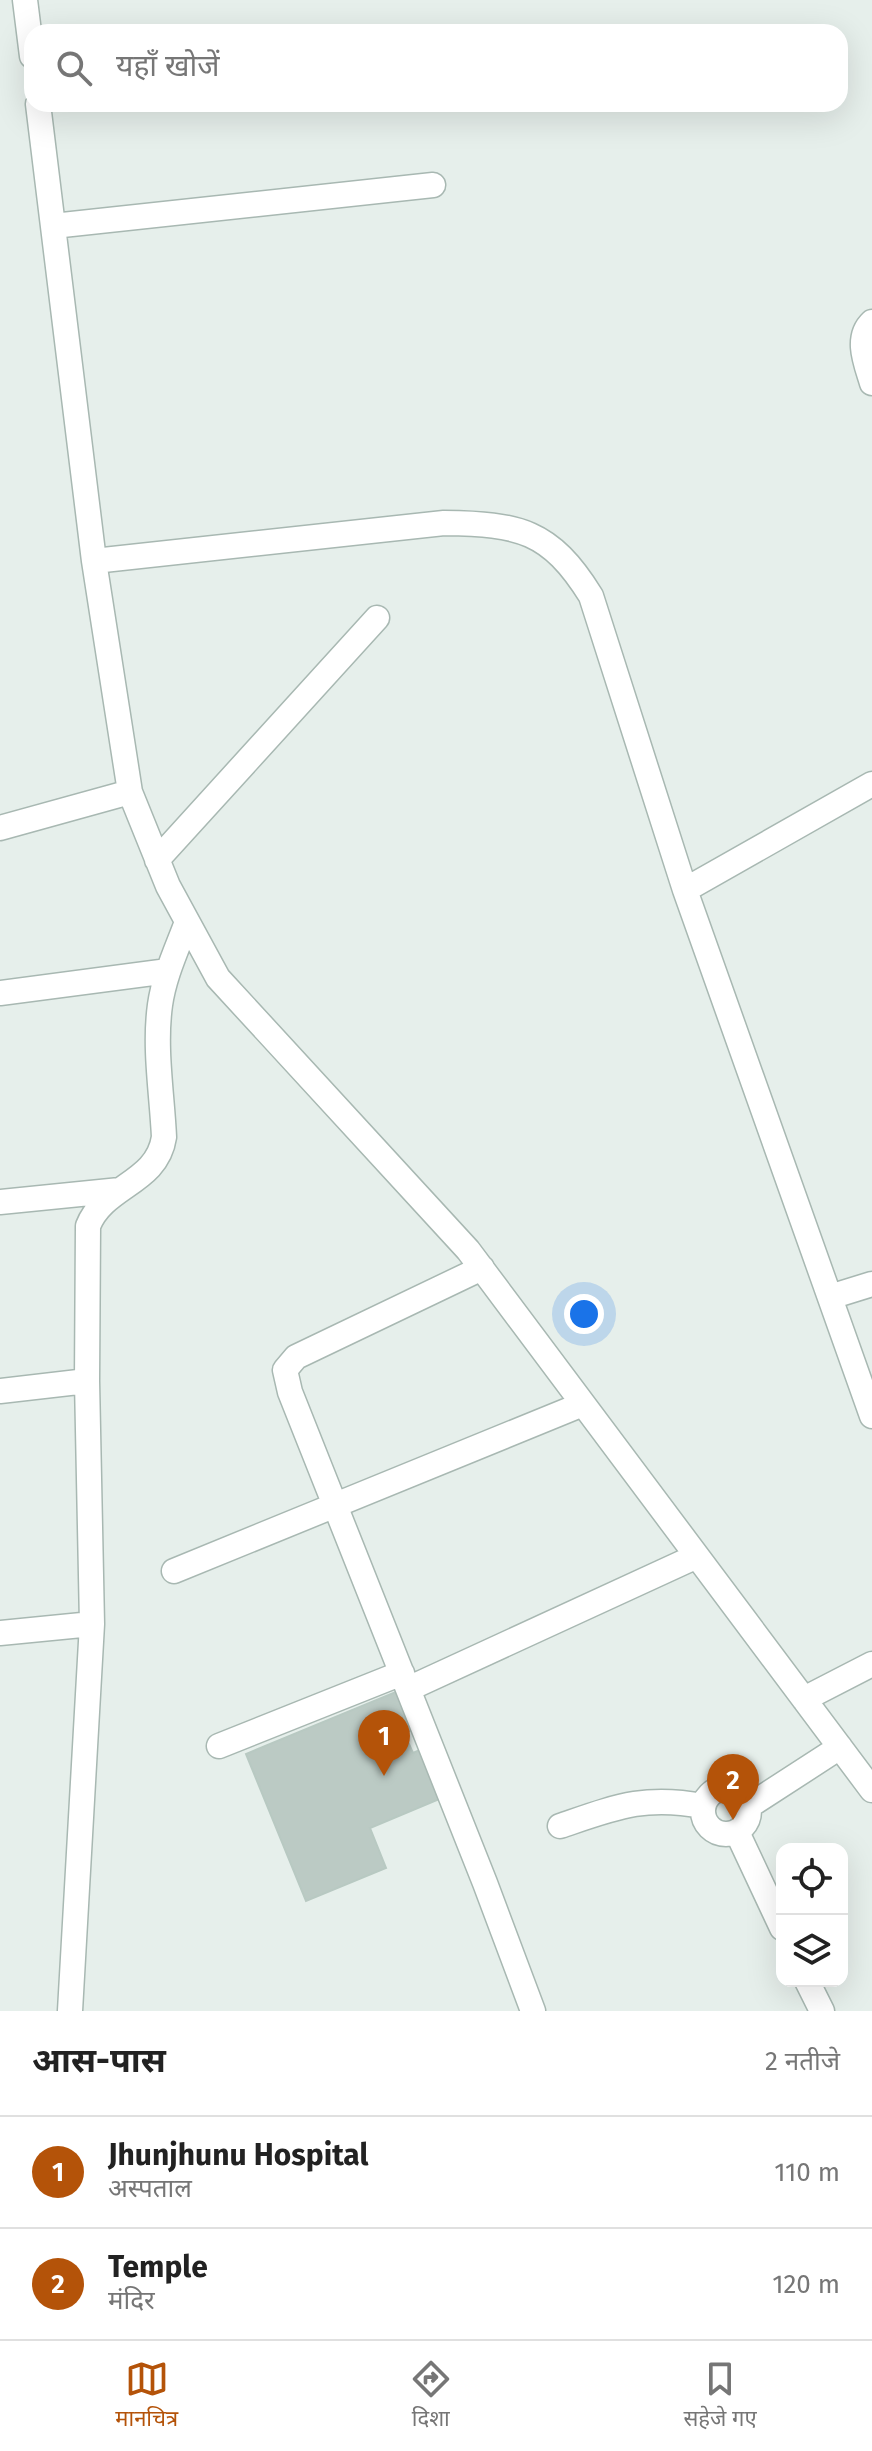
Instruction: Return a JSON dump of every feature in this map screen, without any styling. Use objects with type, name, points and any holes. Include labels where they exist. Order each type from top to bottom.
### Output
[{"type":"street","points":[[25,0],[28,24]]},
{"type":"street","points":[[39,112],[94,561],[130,792],[157,860],[187,922],[218,978],[468,1250],[872,1790]]},
{"type":"street","points":[[53,226],[433,185]]},
{"type":"street","points":[[872,322],[864,332],[863,342],[872,383]]},
{"type":"street","points":[[94,561],[444,523],[496,524],[526,533],[551,547],[575,570],[591,596],[685,890],[872,1416]]},
{"type":"street","points":[[157,860],[377,618]]},
{"type":"street","points":[[685,890],[872,784]]},
{"type":"street","points":[[0,828],[130,792]]},
{"type":"street","points":[[70,2011],[92,1624],[87,1381],[88,1226],[100,1206],[148,1170],[162,1151],[160,1005],[168,971],[187,922]]},
{"type":"street","points":[[0,993],[168,971]]},
{"type":"street","points":[[0,1202],[122,1189]]},
{"type":"street","points":[[482,1268],[289,1362],[285,1370],[290,1392],[533,2011]]},
{"type":"street","points":[[830,1297],[872,1284]]},
{"type":"street","points":[[0,1391],[87,1381]]},
{"type":"street","points":[[174,1571],[583,1404]]},
{"type":"street","points":[[219,1746],[405,1681],[697,1556]]},
{"type":"street","points":[[0,1633],[92,1624]]},
{"type":"street","points":[[804,1699],[872,1664]]},
{"type":"street","points":[[749,1806],[840,1747]]},
{"type":"street","points":[[719,1788],[738,1791],[749,1806],[746,1824],[737,1832],[727,1835],[712,1830],[705,1822],[703,1806],[709,1795],[719,1788]]},
{"type":"street","points":[[560,1826],[636,1802],[676,1801],[703,1806]]},
{"type":"street","points":[[737,1832],[776,1915]]},
{"type":"street","points":[[810,1987],[822,2011]]},
{"type":"building","points":[[403,1689],[419,1727],[404,1733],[413,1753],[429,1746],[449,1795],[370,1828],[386,1868],[306,1901],[246,1754]]},
{"type":"place","name":"Jhunjhunu Hospital","points":[[384,1776]]},
{"type":"place","name":"Temple","points":[[733,1820]]}]
